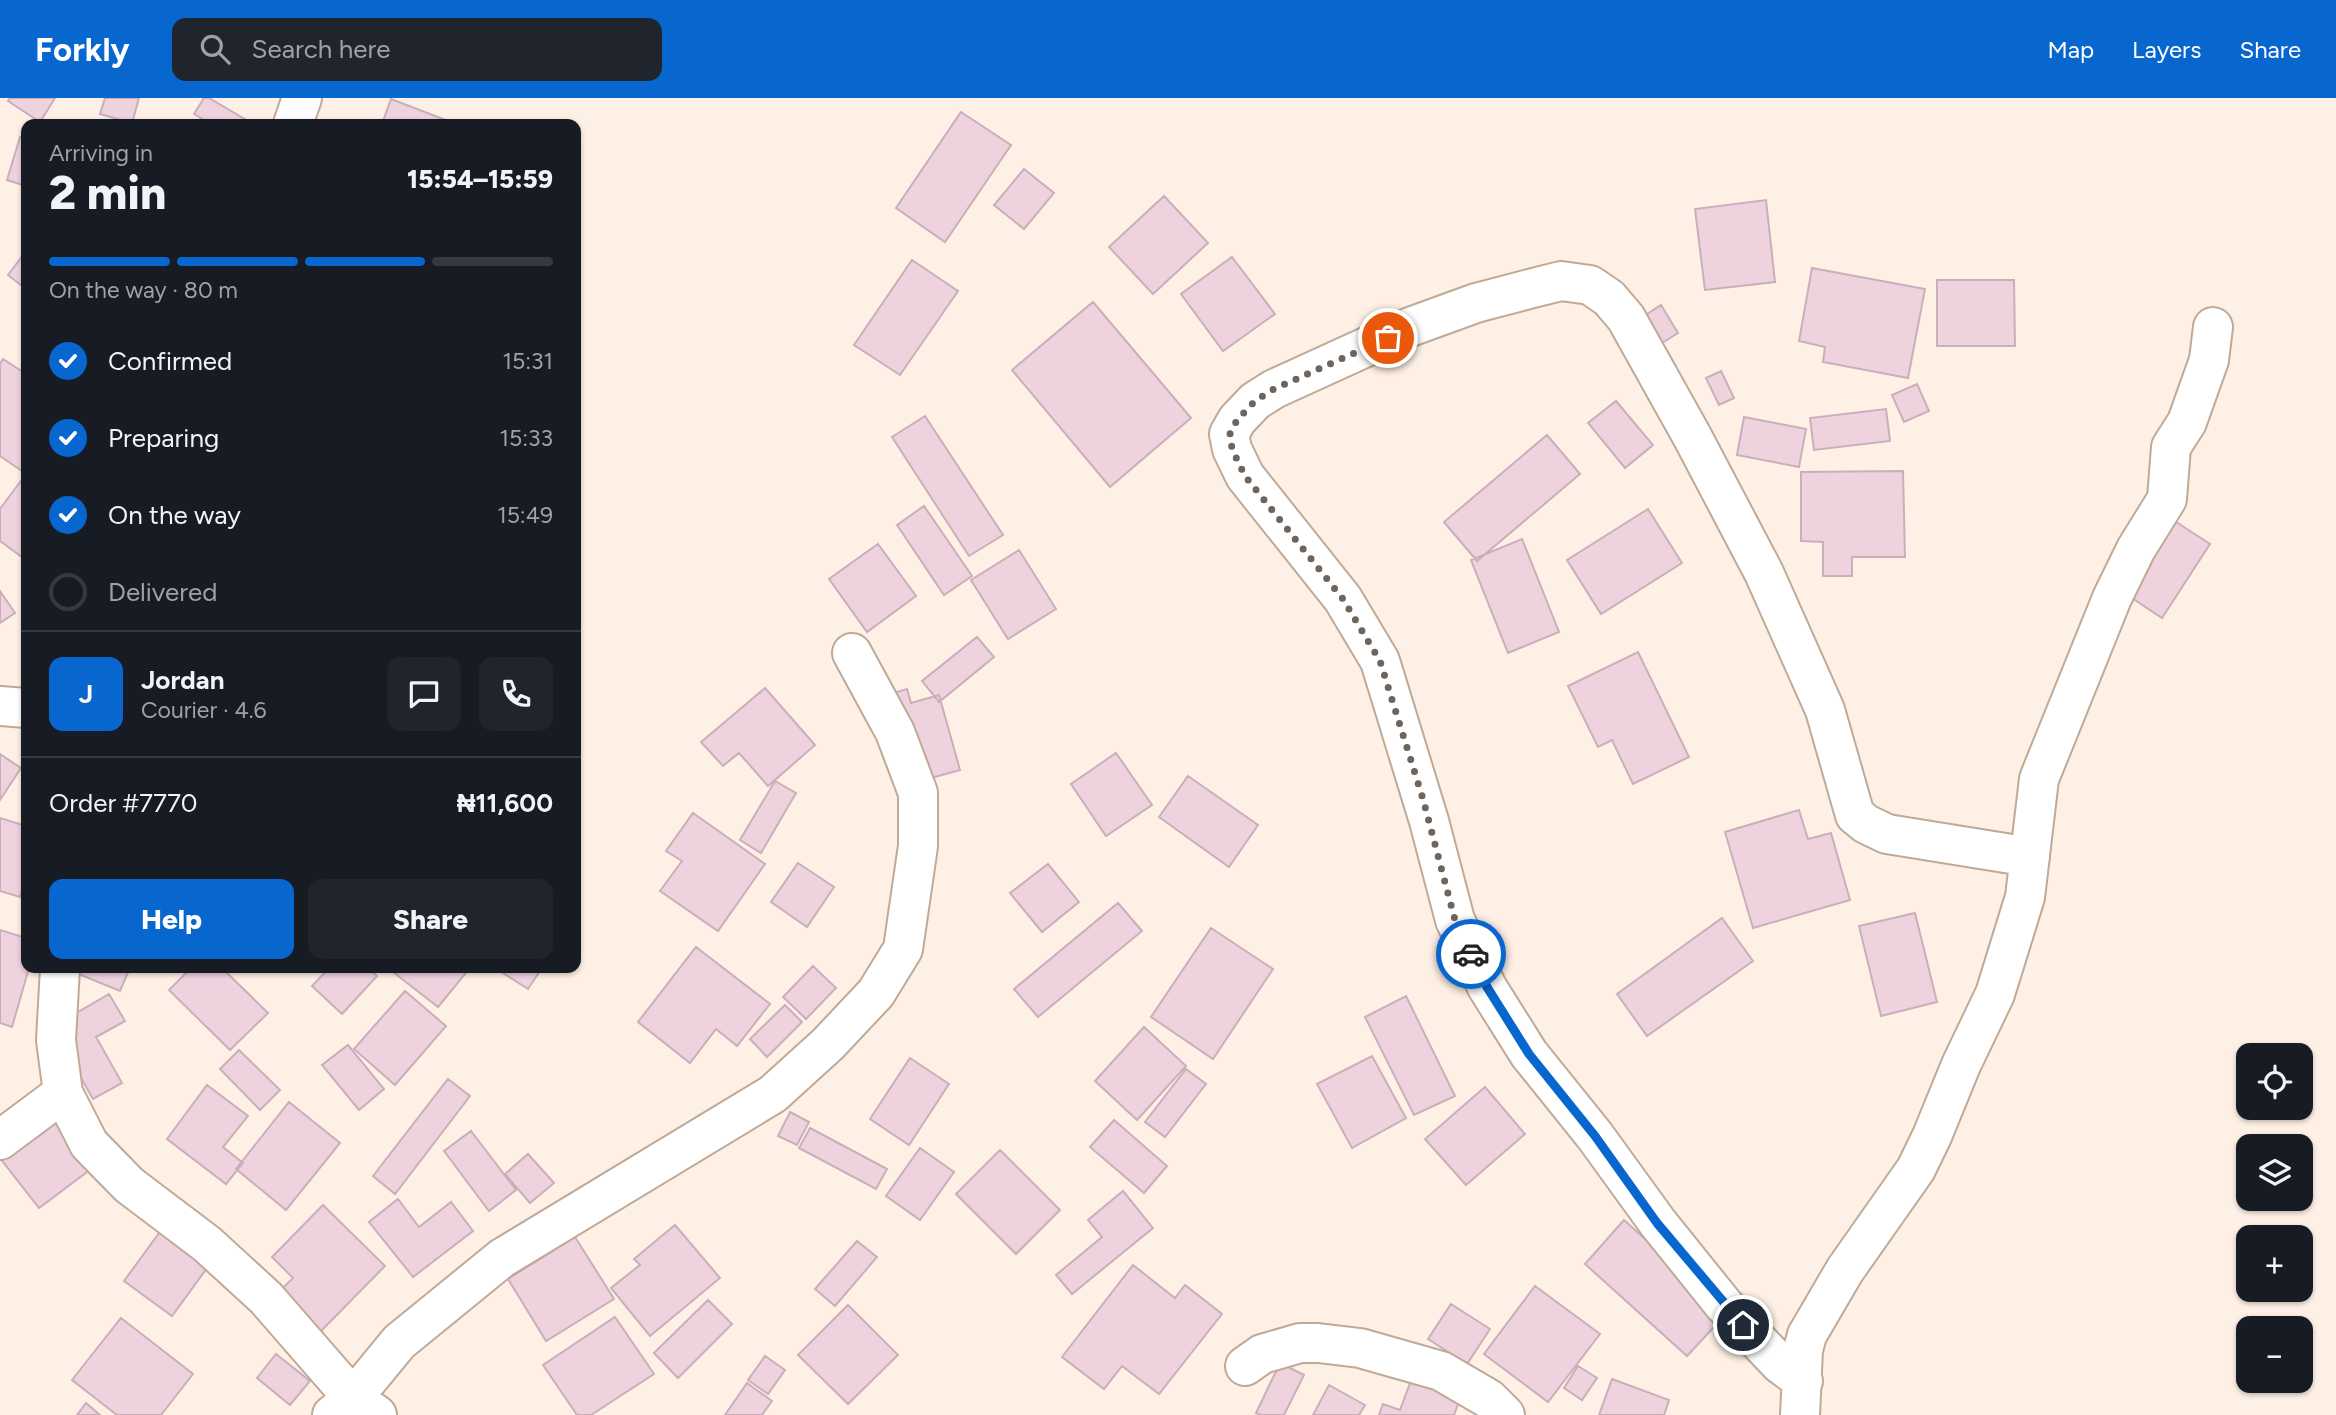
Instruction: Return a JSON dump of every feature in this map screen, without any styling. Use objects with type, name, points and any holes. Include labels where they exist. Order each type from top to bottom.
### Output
[{"type":"street","points":[[295,119],[302,98]]},
{"type":"street","points":[[1801,1398],[1780,1364],[1724,1305],[1657,1223],[1595,1136],[1529,1054],[1487,987],[1455,920],[1426,808],[1380,661],[1343,599],[1245,476],[1232,449],[1230,434],[1237,420],[1255,401],[1274,389],[1410,327],[1476,303],[1561,281],[1590,285],[1609,298],[1626,318],[1764,573],[1825,710],[1855,815],[1866,824],[1888,834],[2030,857]]},
{"type":"street","points":[[1801,1398],[1803,1350],[1807,1335],[1845,1270],[1916,1169],[1995,994],[2025,897],[2039,779],[2112,598],[2136,550],[2167,499],[2171,447],[2187,422],[2209,360],[2213,327]]},
{"type":"street","points":[[60,973],[55,1040],[63,1093],[89,1144],[129,1185],[207,1244],[266,1298],[354,1409],[399,1342],[502,1258],[773,1094],[828,1044],[876,993],[903,949],[918,846],[918,793],[895,732],[852,653]]},
{"type":"street","points":[[0,706],[21,708]]},
{"type":"street","points":[[0,1140],[63,1093]]},
{"type":"street","points":[[1245,1366],[1262,1354],[1300,1343],[1360,1348],[1441,1371],[1489,1399],[1506,1415]]},
{"type":"building","points":[[10,98],[55,98],[42,119],[35,119],[8,101]]},
{"type":"building","points":[[105,98],[139,98],[133,119],[118,119],[100,114]]},
{"type":"building","points":[[204,98],[209,98],[245,119],[202,119],[194,114]]},
{"type":"building","points":[[391,99],[443,119],[384,119]]},
{"type":"building","points":[[961,112],[1011,145],[945,242],[896,208]]},
{"type":"building","points":[[20,137],[21,184],[7,180]]},
{"type":"building","points":[[1024,169],[1054,193],[1024,229],[994,205]]},
{"type":"building","points":[[1164,196],[1208,243],[1153,294],[1109,247]]},
{"type":"building","points":[[1766,200],[1775,282],[1705,290],[1695,209]]},
{"type":"building","points":[[1232,257],[1275,314],[1223,351],[1181,294]]},
{"type":"building","points":[[21,258],[21,285],[8,275]]},
{"type":"building","points":[[912,260],[958,291],[900,375],[854,345]]},
{"type":"building","points":[[1812,268],[1925,289],[1908,378],[1823,362],[1825,347],[1799,341]]},
{"type":"building","points":[[1937,280],[2014,280],[2015,346],[1937,346]]},
{"type":"building","points":[[1093,302],[1191,418],[1110,487],[1012,370]]},
{"type":"building","points":[[1661,305],[1678,333],[1659,345],[1641,318]]},
{"type":"building","points":[[3,359],[21,371],[21,470],[0,456],[0,364]]},
{"type":"building","points":[[1721,371],[1734,398],[1719,405],[1706,378]]},
{"type":"building","points":[[1917,384],[1929,411],[1904,422],[1892,395]]},
{"type":"building","points":[[1616,401],[1653,445],[1625,468],[1588,423]]},
{"type":"building","points":[[1886,409],[1890,441],[1814,450],[1810,418]]},
{"type":"building","points":[[925,416],[1003,535],[969,556],[892,437]]},
{"type":"building","points":[[1744,417],[1806,429],[1799,467],[1737,455]]},
{"type":"building","points":[[1547,435],[1580,474],[1477,561],[1444,522]]},
{"type":"building","points":[[1903,471],[1905,557],[1852,557],[1852,576],[1823,576],[1823,542],[1801,541],[1801,472]]},
{"type":"building","points":[[21,481],[21,556],[0,541],[0,509]]},
{"type":"building","points":[[924,506],[972,576],[944,595],[897,525]]},
{"type":"building","points":[[1648,509],[1682,563],[1601,614],[1567,560]]},
{"type":"building","points":[[2167,516],[2210,544],[2162,618],[2120,590]]},
{"type":"building","points":[[1522,539],[1559,632],[1508,653],[1471,560]]},
{"type":"building","points":[[878,544],[916,596],[867,632],[829,579]]},
{"type":"building","points":[[1019,550],[1056,609],[1008,639],[971,580]]},
{"type":"building","points":[[0,591],[15,613],[0,623]]},
{"type":"building","points":[[977,637],[994,657],[939,702],[922,681]]},
{"type":"building","points":[[1638,652],[1689,757],[1633,784],[1612,740],[1598,747],[1568,686]]},
{"type":"building","points":[[765,688],[815,745],[768,786],[739,753],[723,766],[701,742]]},
{"type":"building","points":[[907,689],[911,703],[939,695],[960,770],[931,778],[877,698]]},
{"type":"building","points":[[1116,753],[1152,805],[1106,836],[1071,784]]},
{"type":"building","points":[[0,754],[21,768],[0,800]]},
{"type":"building","points":[[1188,776],[1258,825],[1229,867],[1159,817]]},
{"type":"building","points":[[775,781],[796,793],[761,853],[740,840]]},
{"type":"building","points":[[1799,810],[1808,839],[1831,833],[1850,900],[1753,928],[1725,832]]},
{"type":"building","points":[[693,813],[765,864],[718,931],[660,891],[682,861],[666,851]]},
{"type":"building","points":[[0,818],[21,824],[21,893],[20,897],[0,891]]},
{"type":"building","points":[[798,863],[834,887],[807,927],[771,902]]},
{"type":"building","points":[[1048,864],[1079,902],[1042,932],[1010,893]]},
{"type":"building","points":[[1118,903],[1142,931],[1038,1017],[1014,989]]},
{"type":"building","points":[[1915,913],[1937,1002],[1881,1016],[1859,926]]},
{"type":"building","points":[[1722,918],[1753,961],[1647,1036],[1617,994]]},
{"type":"building","points":[[1211,928],[1273,969],[1213,1059],[1151,1017]]},
{"type":"building","points":[[0,930],[21,936],[21,973],[28,973],[12,1027],[0,1023]]},
{"type":"building","points":[[696,947],[770,1004],[737,1046],[716,1029],[690,1063],[638,1022]]},
{"type":"building","points":[[813,966],[836,988],[806,1019],[783,997]]},
{"type":"building","points":[[76,973],[128,973],[120,991]]},
{"type":"building","points":[[186,973],[227,973],[268,1013],[230,1050],[169,990]]},
{"type":"building","points":[[324,973],[374,973],[377,976],[342,1014],[312,986]]},
{"type":"building","points":[[394,973],[466,973],[438,1007]]},
{"type":"building","points":[[503,973],[539,973],[528,989]]},
{"type":"building","points":[[405,991],[446,1026],[395,1085],[354,1049]]},
{"type":"building","points":[[109,994],[125,1021],[96,1037],[122,1083],[93,1099],[52,1027]]},
{"type":"building","points":[[1406,996],[1455,1096],[1414,1115],[1365,1017]]},
{"type":"building","points":[[785,1005],[802,1022],[767,1057],[750,1039]]},
{"type":"building","points":[[1144,1027],[1186,1066],[1137,1120],[1095,1081]]},
{"type":"building","points":[[348,1045],[384,1089],[359,1110],[322,1065]]},
{"type":"building","points":[[239,1050],[280,1090],[260,1110],[220,1069]]},
{"type":"building","points":[[1372,1056],[1406,1118],[1352,1148],[1317,1084]]},
{"type":"building","points":[[910,1058],[949,1084],[909,1145],[870,1119]]},
{"type":"building","points":[[1186,1069],[1206,1084],[1165,1137],[1145,1122]]},
{"type":"building","points":[[448,1079],[470,1096],[395,1194],[373,1176]]},
{"type":"building","points":[[207,1085],[248,1116],[223,1147],[243,1163],[226,1184],[167,1139]]},
{"type":"building","points":[[1485,1087],[1525,1134],[1466,1185],[1425,1139]]},
{"type":"building","points":[[289,1102],[340,1143],[286,1210],[236,1169]]},
{"type":"building","points":[[790,1112],[809,1122],[797,1145],[778,1136]]},
{"type":"building","points":[[50,1115],[91,1169],[39,1208],[0,1158]]},
{"type":"building","points":[[1114,1120],[1167,1166],[1144,1193],[1090,1147]]},
{"type":"building","points":[[810,1128],[887,1169],[876,1189],[799,1148]]},
{"type":"building","points":[[471,1131],[516,1190],[489,1211],[444,1151]]},
{"type":"building","points":[[920,1148],[954,1172],[920,1220],[886,1196]]},
{"type":"building","points":[[1000,1150],[1060,1210],[1016,1254],[956,1194]]},
{"type":"building","points":[[528,1154],[554,1183],[530,1203],[505,1174]]},
{"type":"building","points":[[1123,1191],[1153,1228],[1072,1294],[1056,1275],[1102,1237],[1088,1220]]},
{"type":"building","points":[[398,1199],[419,1227],[451,1202],[473,1231],[413,1277],[369,1222]]},
{"type":"building","points":[[323,1205],[385,1266],[319,1333],[278,1293],[293,1278],[272,1257]]},
{"type":"building","points":[[1624,1220],[1727,1313],[1687,1356],[1585,1264]]},
{"type":"building","points":[[675,1225],[720,1278],[650,1336],[611,1288],[640,1265],[634,1259]]},
{"type":"building","points":[[162,1229],[210,1264],[172,1316],[124,1281]]},
{"type":"building","points":[[575,1237],[614,1299],[546,1341],[508,1279]]},
{"type":"building","points":[[857,1241],[877,1257],[835,1306],[815,1289]]},
{"type":"building","points":[[1133,1265],[1175,1298],[1185,1285],[1222,1314],[1159,1394],[1122,1366],[1104,1389],[1062,1357]]},
{"type":"building","points":[[1535,1286],[1600,1334],[1548,1402],[1484,1354]]},
{"type":"building","points":[[708,1300],[732,1324],[678,1378],[654,1353]]},
{"type":"building","points":[[1451,1304],[1490,1329],[1467,1364],[1428,1339]]},
{"type":"building","points":[[848,1305],[898,1355],[848,1404],[798,1355]]},
{"type":"building","points":[[615,1317],[654,1374],[591,1415],[577,1415],[543,1365]]},
{"type":"building","points":[[121,1318],[193,1374],[161,1415],[117,1415],[72,1380]]},
{"type":"building","points":[[276,1354],[310,1381],[290,1405],[257,1378]]},
{"type":"building","points":[[765,1356],[785,1370],[768,1394],[748,1380]]},
{"type":"building","points":[[1280,1363],[1304,1375],[1284,1415],[1256,1413]]},
{"type":"building","points":[[1578,1366],[1597,1378],[1582,1400],[1564,1388]]},
{"type":"building","points":[[1416,1367],[1465,1385],[1454,1415],[1379,1415],[1383,1404],[1400,1410]]},
{"type":"building","points":[[1612,1379],[1669,1400],[1664,1415],[1599,1415]]},
{"type":"building","points":[[747,1383],[772,1401],[762,1415],[725,1415]]},
{"type":"building","points":[[1329,1385],[1365,1405],[1359,1415],[1313,1415]]},
{"type":"building","points":[[86,1403],[100,1415],[77,1415]]},
{"type":"way so far","points":[[1388,338],[1274,389],[1255,401],[1237,420],[1230,434],[1232,449],[1245,476],[1343,599],[1380,661],[1404,732],[1455,920],[1471,954]]},
{"type":"route","points":[[1471,954],[1487,987],[1529,1054],[1595,1136],[1657,1223],[1743,1325]]}]
